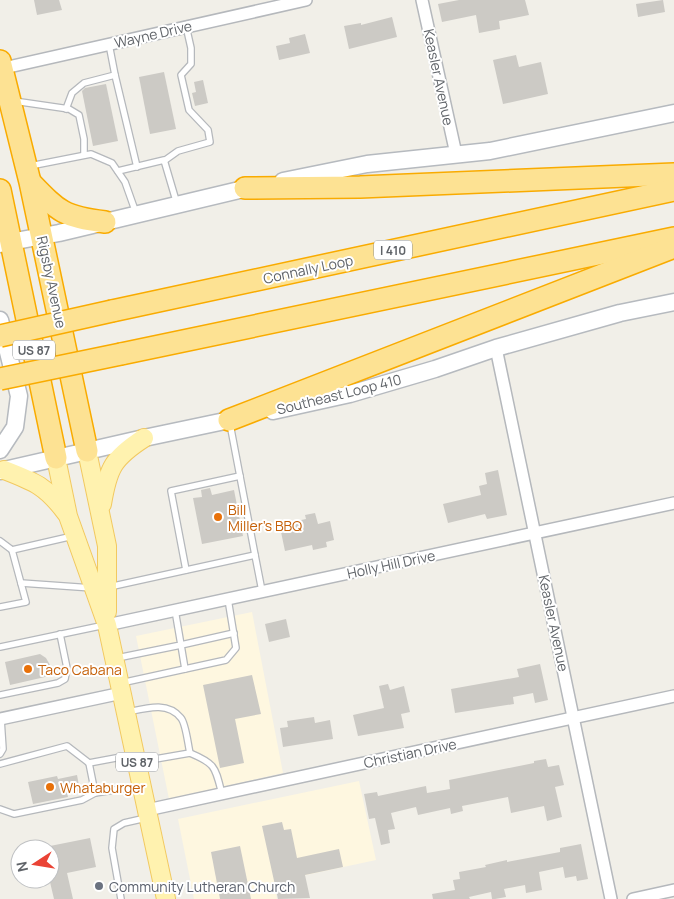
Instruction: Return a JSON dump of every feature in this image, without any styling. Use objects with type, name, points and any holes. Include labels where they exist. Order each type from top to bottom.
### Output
[{"type":"highway","name":"Rigsby Avenue","points":[[0,66],[4,101],[28,174],[87,451]]},
{"type":"highway","points":[[28,174],[55,207],[67,215],[105,222]]},
{"type":"highway","points":[[245,188],[360,187],[674,174]]},
{"type":"highway","name":"Rigsby Avenue","points":[[0,190],[6,242],[56,458]]},
{"type":"highway","name":"Connally Loop","points":[[0,336],[674,190]]},
{"type":"highway","points":[[0,379],[674,238]]},
{"type":"highway","points":[[229,420],[674,247]]},
{"type":"main road","points":[[6,242],[105,222],[245,188],[366,164],[490,151],[674,113]]},
{"type":"main road","name":"Southeast Loop 410","points":[[2,471],[144,438],[350,394],[435,369],[496,348],[620,313],[674,302]]},
{"type":"main road","points":[[0,320],[19,396],[15,427],[0,450]]},
{"type":"main road","points":[[100,515],[104,488],[110,469],[125,450],[144,438]]},
{"type":"main road","name":"Rigsby Avenue","points":[[87,451],[107,546],[101,588]]},
{"type":"main road","name":"Rigsby Avenue","points":[[56,458],[68,516],[75,535],[101,588],[166,899]]},
{"type":"main road","points":[[2,471],[39,484],[54,497],[68,516]]},
{"type":"street","name":"Wayne Drive","points":[[0,66],[306,0]]},
{"type":"street","name":"Keasler Avenue","points":[[422,0],[456,154]]},
{"type":"street","name":"Keasler Avenue","points":[[496,348],[612,899]]},
{"type":"street","name":"Holly Hill Drive","points":[[108,625],[674,503]]},
{"type":"street","points":[[1,719],[121,688]]},
{"type":"street","name":"Christian Drive","points":[[148,814],[222,794],[674,696]]},
{"type":"street","points":[[633,899],[674,890]]},
{"type":"lane","points":[[118,172],[164,160],[178,151],[210,142],[208,130],[188,110],[180,75],[191,64],[192,48],[186,26]]},
{"type":"lane","points":[[108,44],[137,167]]},
{"type":"lane","points":[[66,109],[72,93],[84,83],[115,75]]},
{"type":"lane","points":[[4,101],[66,109],[79,115],[84,140],[84,156]]},
{"type":"lane","points":[[28,174],[90,154],[112,163],[125,182],[137,214]]},
{"type":"lane","points":[[164,160],[177,205]]},
{"type":"lane","points":[[229,420],[262,591]]},
{"type":"lane","points":[[186,570],[171,491],[240,476]]},
{"type":"lane","points":[[12,550],[75,535]]},
{"type":"lane","points":[[0,541],[12,550],[26,602],[0,607]]},
{"type":"lane","points":[[21,583],[101,588],[255,555]]},
{"type":"lane","points":[[121,688],[185,668],[226,660],[236,648],[228,599]]},
{"type":"lane","points":[[175,610],[185,668]]},
{"type":"lane","points":[[0,647],[108,625]]},
{"type":"lane","points":[[115,658],[234,633]]},
{"type":"lane","points":[[0,695],[58,683],[65,679],[67,668],[60,634]]},
{"type":"lane","points":[[126,712],[156,706],[169,709],[182,718],[190,753]]},
{"type":"lane","points":[[0,754],[3,749],[1,719]]},
{"type":"lane","points":[[0,764],[67,746],[89,763],[95,793]]},
{"type":"lane","points":[[89,763],[190,753],[208,761],[216,770],[222,794]]},
{"type":"lane","points":[[0,809],[14,814],[82,800],[95,793],[142,785]]},
{"type":"lane","points":[[121,899],[112,848],[114,829],[148,814]]},
{"type":"shaded area","points":[[252,612],[283,773],[169,799],[136,636]]},
{"type":"shaded area","points":[[359,781],[376,860],[274,882],[277,899],[194,899],[178,819]]},
{"type":"building","points":[[34,0],[59,0],[62,10],[37,15]]},
{"type":"building","points":[[459,0],[525,0],[529,15],[499,21],[500,29],[479,33],[476,15],[442,22],[438,4]]},
{"type":"building","points":[[663,0],[665,12],[638,17],[636,4]]},
{"type":"building","points":[[392,17],[397,37],[349,49],[344,26],[361,23],[361,25]]},
{"type":"building","points":[[305,34],[310,53],[279,60],[276,46],[290,43],[289,38]]},
{"type":"building","points":[[516,55],[519,67],[541,62],[548,94],[503,104],[493,60]]},
{"type":"building","points":[[164,72],[176,129],[150,134],[139,77]]},
{"type":"building","points":[[203,80],[208,103],[195,106],[192,93],[196,92],[194,82]]},
{"type":"building","points":[[106,84],[118,141],[93,146],[82,91],[85,88]]},
{"type":"building","points":[[498,470],[507,515],[487,519],[485,514],[448,523],[443,504],[481,495],[479,486],[487,484],[485,473]]},
{"type":"building","name":"Bill Miller's BBQ","points":[[210,488],[212,495],[234,490],[243,536],[202,544],[193,498],[202,497],[201,490]]},
{"type":"building","points":[[315,513],[318,524],[330,521],[334,540],[326,542],[327,547],[313,550],[312,545],[285,551],[281,532],[289,530],[287,523],[306,519],[305,515]]},
{"type":"building","points":[[286,619],[290,637],[269,642],[265,624]]},
{"type":"building","name":"Taco Cabana","points":[[40,654],[46,658],[50,665],[49,673],[45,677],[10,685],[5,662]]},
{"type":"building","points":[[540,664],[548,700],[535,703],[533,693],[513,697],[514,704],[455,713],[451,689],[519,677],[517,669]]},
{"type":"building","points":[[252,675],[261,714],[235,719],[244,763],[220,768],[203,685]]},
{"type":"building","points":[[388,684],[390,690],[404,686],[410,712],[401,714],[404,728],[358,736],[353,715],[384,708],[379,686]]},
{"type":"building","points":[[314,717],[315,723],[330,720],[333,739],[283,747],[280,728],[288,727],[287,721]]},
{"type":"building","points":[[546,759],[548,767],[559,765],[564,785],[555,787],[562,817],[547,821],[544,806],[511,813],[508,797],[462,806],[463,811],[451,814],[450,808],[418,815],[416,807],[391,813],[395,829],[388,830],[390,843],[381,845],[375,818],[369,819],[364,794],[377,792],[378,796],[426,786],[427,793],[450,789],[449,780]]},
{"type":"building","name":"Whataburger","points":[[77,775],[80,791],[67,793],[68,797],[33,804],[28,782],[57,776],[58,779]]},
{"type":"building","points":[[282,822],[284,830],[291,829],[297,858],[339,849],[343,867],[305,875],[310,898],[278,899],[262,826]]},
{"type":"building","points":[[90,838],[96,867],[67,873],[73,899],[54,899],[52,889],[60,889],[60,844]]},
{"type":"building","points":[[581,844],[588,879],[577,881],[576,876],[565,878],[563,867],[539,872],[542,890],[526,893],[525,885],[504,889],[506,897],[495,899],[492,899],[491,892],[469,897],[470,899],[433,899],[432,894],[455,890],[453,880],[460,879],[459,872],[486,867],[485,865],[507,860],[507,862],[560,852],[560,848]]},
{"type":"building","points":[[240,846],[251,899],[220,899],[211,852]]},
{"type":"place","name":"Bill Miller's BBQ","points":[[218,517]]},
{"type":"place","name":"Taco Cabana","points":[[28,669]]},
{"type":"place","name":"Whataburger","points":[[50,787]]},
{"type":"place","name":"Community Lutheran Church","points":[[99,886]]}]
